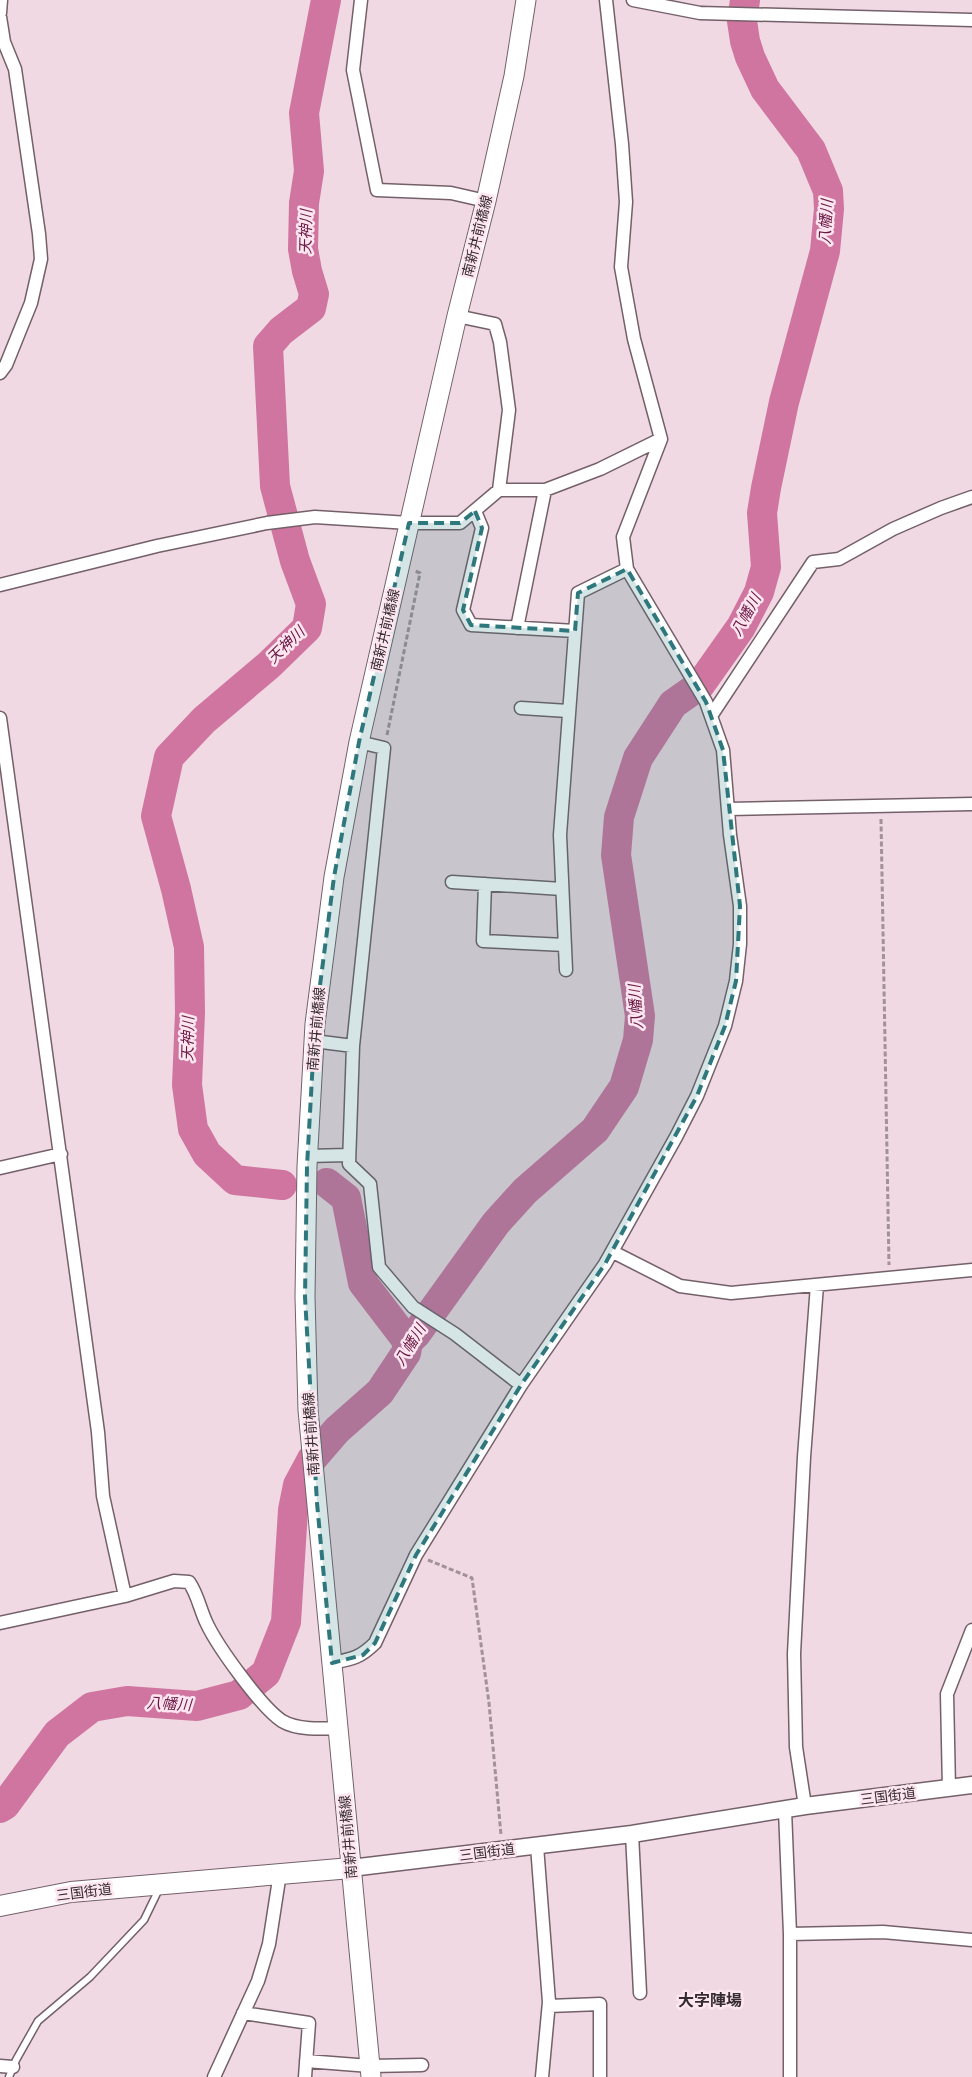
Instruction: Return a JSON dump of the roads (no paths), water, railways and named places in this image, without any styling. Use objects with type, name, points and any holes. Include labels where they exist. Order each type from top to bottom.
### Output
[{"type":"main road","name":"南新井前橋線","points":[[371,2072],[308,1410],[304,1297],[307,1156],[314,1042],[334,877],[359,742],[457,316],[486,201],[514,76],[526,0]]},
{"type":"main road","name":"三国街道","points":[[0,1906],[71,1892],[351,1868]]},
{"type":"street","points":[[0,13],[1,0]]},
{"type":"street","points":[[361,0],[353,70],[377,190],[452,193],[486,201]]},
{"type":"street","points":[[332,1663],[363,1655],[375,1643],[416,1555],[521,1385],[612,1252],[688,1112],[725,1026],[736,981],[740,944],[740,906],[730,835],[724,750],[706,702],[681,663],[627,569],[623,537],[661,439],[634,339],[621,267],[626,202],[622,144],[606,0]]},
{"type":"street","points":[[633,0],[700,13],[972,20]]},
{"type":"street","points":[[0,17],[4,42],[15,69],[41,259],[31,303],[6,365],[0,373]]},
{"type":"street","points":[[457,316],[495,324],[500,342],[509,410],[499,490]]},
{"type":"street","points":[[0,585],[157,546],[267,523],[314,517],[409,523],[460,523],[499,490],[545,490],[600,469],[661,439]]},
{"type":"street","points":[[517,628],[545,490]]},
{"type":"street","points":[[711,716],[813,562],[839,559],[893,529],[972,497]]},
{"type":"street","points":[[475,511],[482,528],[463,610],[471,625],[575,631]]},
{"type":"street","points":[[566,970],[560,835],[578,593],[627,569]]},
{"type":"street","points":[[521,708],[568,711]]},
{"type":"street","points":[[0,718],[98,1432],[103,1496],[125,1596]]},
{"type":"street","points":[[359,742],[384,748],[353,1046],[349,1164],[370,1184],[379,1267],[413,1307],[455,1334],[521,1385]]},
{"type":"street","points":[[729,809],[972,804]]},
{"type":"street","points":[[452,882],[562,889]]},
{"type":"street","points":[[485,884],[483,941],[565,945]]},
{"type":"street","points":[[314,1042],[353,1046]]},
{"type":"street","points":[[0,1168],[60,1154]]},
{"type":"street","points":[[307,1156],[348,1155]]},
{"type":"street","points":[[612,1252],[680,1286],[731,1293],[972,1270]]},
{"type":"street","points":[[805,1806],[796,1748],[794,1654],[804,1456],[817,1285]]},
{"type":"street","points":[[0,1623],[125,1596],[174,1581],[189,1582],[195,1590],[206,1622],[216,1640],[264,1703],[282,1721],[312,1729],[338,1728]]},
{"type":"street","points":[[949,1789],[947,1694],[972,1630]]},
{"type":"street","name":"三国街道","points":[[351,1868],[632,1834],[805,1806],[972,1785]]},
{"type":"street","points":[[786,1810],[790,1934],[790,2077]]},
{"type":"street","points":[[632,1834],[640,1993]]},
{"type":"street","points":[[537,1846],[549,2006],[542,2077]]},
{"type":"street","points":[[214,2077],[258,1981],[269,1944],[280,1874]]},
{"type":"street","points":[[790,1934],[882,1932],[972,1940]]},
{"type":"street","points":[[549,2006],[600,2004],[600,2077]]},
{"type":"street","points":[[243,2012],[309,2024],[305,2077]]},
{"type":"street","points":[[306,2061],[371,2072],[422,2065]]},
{"type":"street","points":[[0,2066],[11,2072]]},
{"type":"lane","points":[[11,2072],[38,2020],[90,1977],[144,1920],[161,1884]]},
{"type":"waterway","name":"天神川","points":[[282,1185],[235,1180],[207,1154],[193,1129],[187,1085],[190,1013],[189,947],[176,889],[156,816],[169,757],[204,720],[269,665],[307,628],[311,604],[295,561],[275,486],[268,346],[281,331],[311,308],[314,294],[303,249],[304,203],[309,171],[304,113],[326,0]]},
{"type":"waterway","name":"八幡川","points":[[0,1808],[5,1805],[57,1734],[92,1707],[127,1701],[197,1706],[239,1695],[266,1673],[286,1622],[293,1510],[298,1485],[312,1459],[337,1430],[380,1392],[406,1353],[408,1342],[416,1334],[496,1223],[525,1191],[595,1130],[624,1087],[638,1040],[640,1016],[616,855],[619,817],[638,758],[673,704],[700,685],[741,627],[759,592],[766,567],[762,513],[766,488],[784,402],[825,251],[829,209],[828,191],[811,150],[765,89],[750,57],[742,21],[745,0]]},
{"type":"waterway","name":"天神川","points":[[327,1183],[346,1198],[363,1283],[408,1342]]},
{"type":"district","name":"大字陣場","points":[[710,2000]]}]
